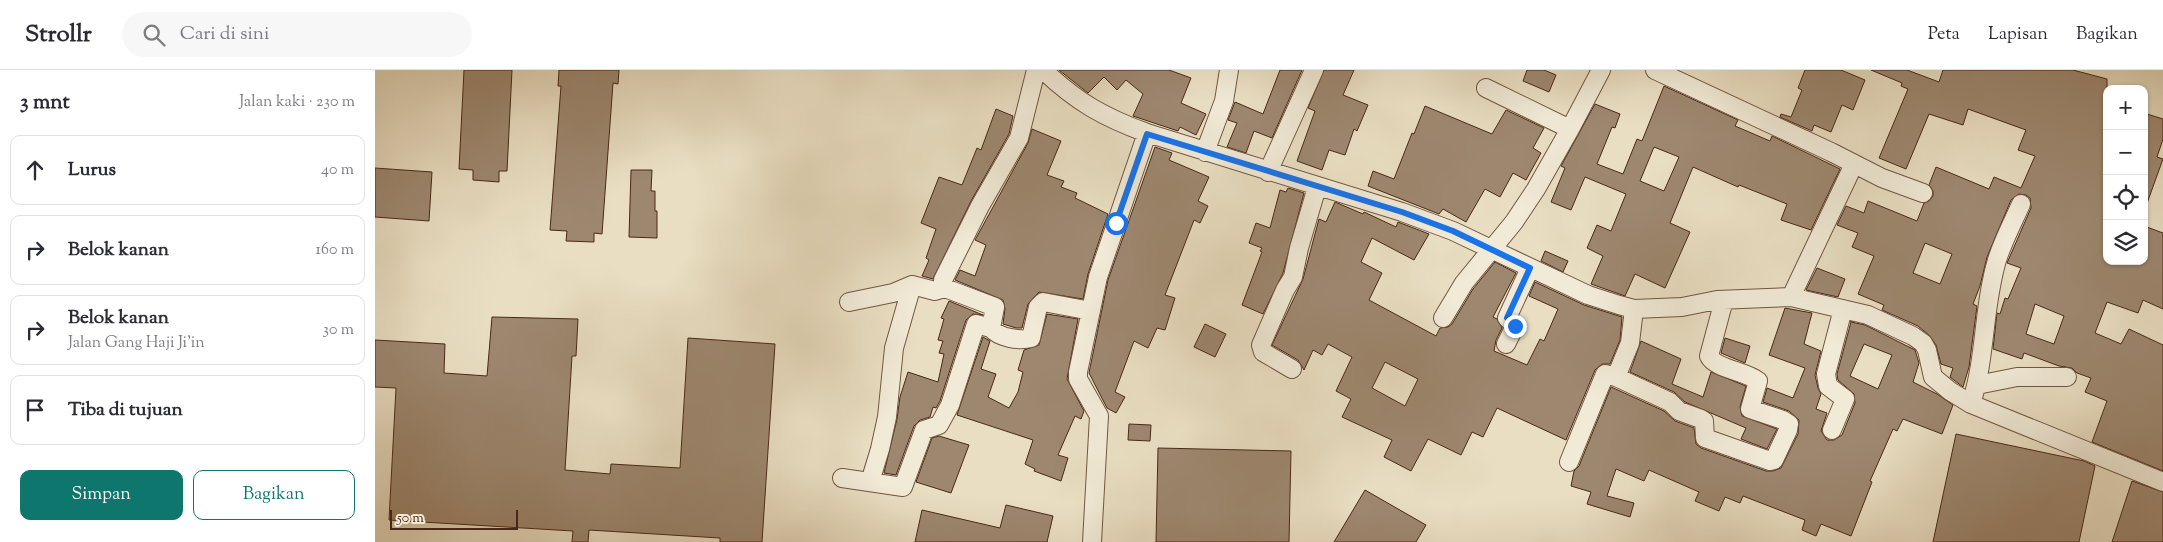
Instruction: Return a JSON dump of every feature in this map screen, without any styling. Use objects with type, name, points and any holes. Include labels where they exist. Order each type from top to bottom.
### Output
[{"type":"street","points":[[945,288],[943,280],[951,262],[1019,138],[1036,70]]},
{"type":"street","points":[[1043,70],[1083,104],[1113,120],[1147,134],[1402,212],[1453,231],[1489,250],[1588,295],[1634,309],[1683,307],[1724,300],[1791,297],[1868,315],[1913,336],[1923,343],[1927,350],[1933,377],[1950,391],[1971,404],[2163,482]]},
{"type":"street","points":[[1205,152],[1224,101],[1229,70]]},
{"type":"street","points":[[1269,172],[1313,70]]},
{"type":"street","points":[[1443,318],[1463,283],[1514,222],[1571,129],[1601,70]]},
{"type":"street","points":[[1655,70],[1883,178],[1923,193]]},
{"type":"street","points":[[1486,88],[1571,129]]},
{"type":"street","points":[[1091,542],[1099,416],[1077,376],[1098,277],[1147,134]]},
{"type":"street","points":[[1791,297],[1854,164]]},
{"type":"street","points":[[1292,369],[1263,352],[1261,345],[1285,290],[1293,277],[1299,248],[1317,187]]},
{"type":"street","points":[[1971,404],[1977,385],[1997,259],[2021,204]]},
{"type":"street","points":[[1506,344],[1515,326],[1507,318],[1530,268]]},
{"type":"street","points":[[870,482],[881,449],[887,417],[894,348],[912,285]]},
{"type":"street","points":[[849,302],[893,293],[912,285],[935,291],[945,288],[995,308],[991,328]]},
{"type":"street","points":[[1569,462],[1605,374],[1616,377],[1669,402],[1679,411],[1701,419],[1703,421],[1705,438],[1770,461],[1774,460],[1789,424],[1783,420],[1750,409],[1758,381],[1750,376],[1712,362],[1709,356],[1724,300]]},
{"type":"street","points":[[843,478],[903,487],[924,430],[939,425],[950,406],[976,324],[991,328],[997,334],[1025,340],[1031,338],[1038,307],[1043,302],[1091,311]]},
{"type":"street","points":[[1616,377],[1630,344],[1634,309]]},
{"type":"street","points":[[1833,430],[1845,399],[1828,386],[1826,374],[1843,309]]},
{"type":"street","points":[[1977,385],[2017,377],[2067,377]]},
{"type":"building","points":[[464,70],[512,70],[507,171],[499,171],[499,182],[473,180],[473,170],[459,169]]},
{"type":"building","points":[[559,70],[619,70],[618,84],[613,83],[602,234],[594,233],[594,242],[566,241],[567,231],[550,230],[561,86],[558,86]]},
{"type":"building","points":[[1059,70],[1169,70],[1191,78],[1181,103],[1206,114],[1196,135],[1180,127],[1178,131],[1133,116],[1143,94],[1126,80],[1117,90],[1104,77],[1088,93]]},
{"type":"building","points":[[1280,70],[1302,70],[1272,138],[1254,131],[1246,153],[1227,147],[1237,123],[1228,120],[1235,102],[1263,114]]},
{"type":"building","points":[[1324,70],[1354,70],[1343,95],[1368,105],[1357,131],[1354,129],[1345,155],[1329,150],[1322,170],[1297,161],[1315,111],[1308,108]]},
{"type":"building","points":[[1527,70],[1544,70],[1556,75],[1549,92],[1523,81]]},
{"type":"building","points":[[1805,70],[1841,70],[1865,80],[1853,110],[1842,105],[1831,132],[1814,125],[1812,131],[1780,117],[1781,114],[1791,117],[1802,90],[1798,88]]},
{"type":"building","points":[[1871,70],[1907,70],[1939,82],[1943,70],[2073,70],[2107,79],[2107,85],[2103,85],[2103,265],[2148,265],[2148,227],[2163,233],[2163,309],[2143,300],[2138,313],[2107,302],[2095,333],[2121,344],[2129,329],[2163,345],[2163,471],[2092,442],[2107,401],[2085,392],[2091,378],[2077,373],[2072,368],[2059,366],[2024,353],[2022,359],[1993,349],[1997,313],[2000,314],[2005,298],[2008,299],[2021,268],[2007,263],[2031,208],[2030,198],[2026,195],[2019,194],[2011,200],[1987,257],[1980,286],[1973,304],[1977,306],[1969,367],[1963,387],[1950,377],[1953,368],[1941,364],[1936,345],[1929,335],[1918,326],[1882,310],[1884,305],[1858,294],[1874,256],[1852,247],[1858,233],[1837,225],[1846,206],[1864,213],[1868,201],[1917,221],[1924,203],[1933,196],[1933,191],[1929,185],[1936,167],[1989,189],[1994,177],[2021,188],[2035,156],[2018,150],[2026,130],[1968,109],[1963,125],[1929,114],[1906,169],[1879,158],[1908,89],[1901,86],[1902,83]],"holes":[[[1925,243],[1952,254],[1940,284],[1913,273]],[[2035,304],[2064,316],[2054,344],[2026,334]]]},
{"type":"building","points":[[1664,86],[1738,120],[1735,126],[1770,141],[1772,136],[1840,169],[1811,230],[1781,220],[1787,204],[1739,185],[1738,187],[1693,167],[1670,223],[1690,232],[1665,288],[1635,274],[1625,296],[1591,284],[1603,256],[1587,248],[1597,225],[1611,231],[1626,194],[1585,177],[1571,210],[1551,202],[1565,168],[1561,166],[1595,104],[1620,114],[1615,128],[1612,127],[1597,164],[1623,174],[1637,139],[1642,141]],"holes":[[[1654,147],[1679,157],[1664,191],[1640,181]]]},
{"type":"building","points":[[1425,106],[1492,134],[1506,110],[1544,128],[1533,148],[1541,153],[1526,180],[1513,173],[1500,197],[1485,189],[1466,222],[1443,209],[1439,214],[1368,186],[1373,171],[1394,179]]},
{"type":"building","points":[[996,109],[1013,116],[1009,134],[971,201],[933,279],[922,276],[929,260],[926,258],[936,229],[921,223],[939,177],[962,185],[977,148],[981,150]]},
{"type":"building","points":[[2148,114],[2163,119],[2163,139],[2157,157],[2163,159],[2148,200]]},
{"type":"building","points":[[1032,129],[1061,141],[1047,175],[1064,181],[1061,187],[1077,193],[1075,198],[1108,214],[1088,274],[1083,299],[1039,292],[1028,304],[1022,328],[1016,328],[1003,324],[1005,309],[1003,300],[955,280],[960,270],[975,276],[986,245],[975,240],[1028,143]]},
{"type":"building","points":[[1155,147],[1172,153],[1169,160],[1209,177],[1198,201],[1208,206],[1200,223],[1194,220],[1165,295],[1175,298],[1165,330],[1157,328],[1148,348],[1134,341],[1115,392],[1125,397],[1116,413],[1107,408],[1089,373],[1108,280]]},
{"type":"building","points":[[375,168],[432,172],[429,221],[375,217]]},
{"type":"building","points":[[631,170],[652,170],[651,191],[655,191],[657,238],[629,237]]},
{"type":"building","points":[[1288,188],[1304,193],[1283,273],[1263,314],[1242,305],[1262,252],[1260,251],[1262,248],[1249,243],[1256,223],[1270,228],[1280,190],[1286,192]]},
{"type":"building","points":[[1335,202],[1363,214],[1364,212],[1396,227],[1398,222],[1429,234],[1414,260],[1372,238],[1361,262],[1382,273],[1369,300],[1436,336],[1440,328],[1448,327],[1452,324],[1473,289],[1495,262],[1516,273],[1493,317],[1497,319],[1502,328],[1496,340],[1494,351],[1527,365],[1540,339],[1544,341],[1558,309],[1529,296],[1535,282],[1584,305],[1622,317],[1620,340],[1610,364],[1602,364],[1595,370],[1566,440],[1497,408],[1483,437],[1472,432],[1461,455],[1428,439],[1411,471],[1384,457],[1392,440],[1342,417],[1351,399],[1336,391],[1352,357],[1328,344],[1322,355],[1313,350],[1304,370],[1298,360],[1272,345],[1303,279],[1319,219],[1326,222]],"holes":[[[1385,362],[1418,379],[1405,406],[1372,388]]]},
{"type":"building","points":[[1545,251],[1568,261],[1563,272],[1541,261]]},
{"type":"building","points":[[1817,268],[1845,279],[1838,297],[1806,290]]},
{"type":"building","points":[[949,301],[983,315],[973,314],[966,320],[940,401],[936,408],[933,407],[930,417],[920,420],[914,426],[896,475],[884,473],[897,419],[900,397],[908,372],[938,382],[944,354],[939,353],[943,341],[938,340],[944,319],[941,318]]},
{"type":"building","points":[[1785,308],[1812,313],[1804,344],[1821,351],[1815,375],[1821,394],[1816,409],[1827,413],[1821,431],[1827,440],[1834,440],[1842,435],[1855,403],[1854,394],[1838,380],[1837,374],[1851,322],[1865,325],[1915,350],[1919,363],[1913,382],[1937,394],[1953,405],[1942,434],[1903,419],[1897,431],[1893,429],[1870,481],[1872,482],[1851,536],[1821,524],[1816,536],[1802,530],[1805,520],[1743,496],[1740,503],[1725,497],[1719,511],[1695,501],[1699,492],[1649,470],[1644,481],[1616,469],[1607,496],[1634,503],[1630,517],[1587,504],[1591,492],[1571,486],[1574,471],[1579,466],[1611,387],[1664,411],[1675,421],[1694,428],[1696,444],[1701,448],[1766,471],[1781,468],[1798,434],[1799,420],[1789,411],[1763,402],[1767,388],[1793,398],[1805,368],[1769,355]],"holes":[[[1864,344],[1892,355],[1878,389],[1850,376]]]},
{"type":"building","points":[[1047,314],[1078,319],[1067,379],[1084,411],[1081,419],[1075,416],[1058,455],[1068,458],[1061,481],[1034,471],[1035,469],[1025,464],[1033,440],[957,415],[983,337],[990,341],[981,369],[996,374],[988,397],[1009,408],[1018,392],[1023,372],[1018,370],[1024,350],[1039,345]]},
{"type":"building","points":[[492,317],[578,319],[576,356],[572,356],[565,470],[610,474],[611,464],[680,468],[688,338],[775,344],[762,542],[720,542],[720,538],[589,530],[588,542],[572,542],[573,531],[389,520],[396,388],[375,387],[375,340],[445,344],[444,373],[487,376]]},
{"type":"building","points":[[1205,324],[1226,334],[1215,357],[1194,347]]},
{"type":"building","points":[[1725,338],[1750,346],[1745,363],[1721,353]]},
{"type":"building","points":[[1641,341],[1681,359],[1672,384],[1703,397],[1711,372],[1746,386],[1740,407],[1742,416],[1777,429],[1767,449],[1741,439],[1746,428],[1685,402],[1674,392],[1630,372]]},
{"type":"building","points":[[1129,424],[1151,425],[1150,441],[1128,440]]},
{"type":"building","points":[[1956,434],[2084,461],[2095,466],[2079,542],[1933,542]]},
{"type":"building","points":[[939,436],[969,445],[951,493],[916,482],[932,438]]},
{"type":"building","points":[[1158,448],[1291,451],[1289,542],[1156,542]]},
{"type":"building","points":[[2132,481],[2163,492],[2163,542],[2112,542]]},
{"type":"building","points":[[1365,490],[1426,525],[1416,542],[1334,542]]},
{"type":"building","points":[[1006,505],[1053,516],[1047,542],[915,542],[922,510],[1000,528]]},
{"type":"route","points":[[1116,223],[1147,134],[1164,138],[1287,178],[1402,212],[1453,231],[1489,250],[1530,268],[1507,318],[1515,326]]}]
